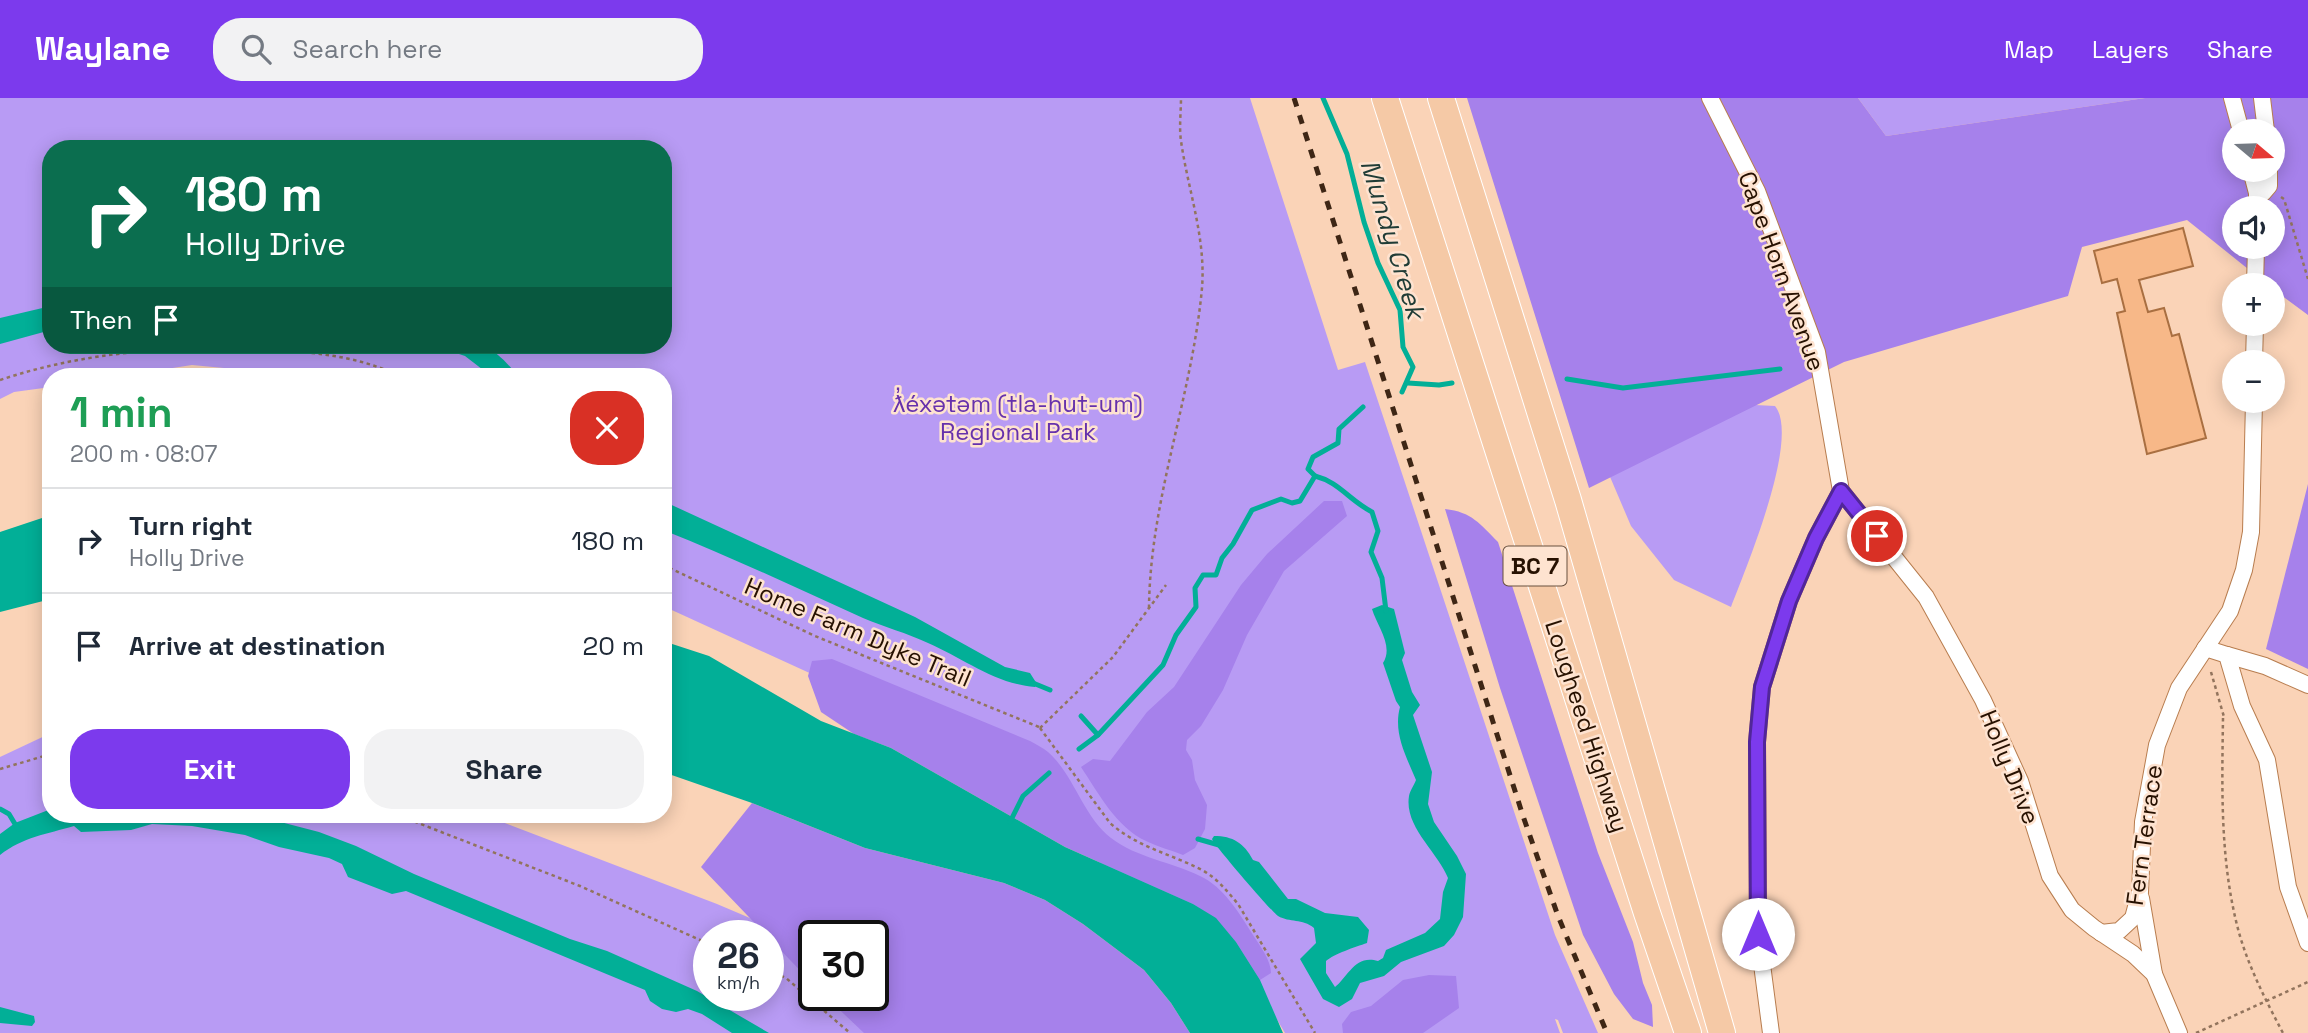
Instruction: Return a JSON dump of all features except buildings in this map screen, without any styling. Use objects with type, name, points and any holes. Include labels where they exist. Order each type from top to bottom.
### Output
[{"type":"main road","name":"Lougheed Highway","points":[[1385,98],[1650,924],[1688,1033]]},
{"type":"main road","name":"Lougheed Highway","points":[[1441,98],[1568,500],[1722,1033]]},
{"type":"street","name":"Cape Horn Avenue","points":[[1710,98],[1757,191],[1817,352],[1841,491]]},
{"type":"street","points":[[2232,98],[2238,119]]},
{"type":"street","points":[[2262,98],[2265,119]]},
{"type":"street","name":"Fern Terrace","points":[[2101,933],[2119,931],[2133,918],[2140,892],[2143,822],[2157,745],[2179,688],[2230,611],[2244,570],[2251,532],[2253,413]]},
{"type":"street","name":"Holly Drive","points":[[1841,491],[1926,597],[1983,700],[2020,781],[2050,876],[2072,910],[2133,954],[2154,974],[2179,1033]]},
{"type":"street","points":[[1771,1033],[1758,934],[1757,742],[1762,687],[1789,601],[1816,538],[1841,491]]},
{"type":"street","points":[[2205,648],[2265,666],[2308,685]]},
{"type":"street","points":[[2227,655],[2242,706],[2267,760],[2288,887],[2308,943]]},
{"type":"street","points":[[2140,892],[2154,974]]},
{"type":"path","points":[[1149,608],[1149,567],[1157,518],[1191,361],[1202,284],[1195,208],[1181,144],[1181,98]]},
{"type":"path","points":[[2263,189],[2284,199],[2308,279]]},
{"type":"path","points":[[0,380],[40,367],[105,354]]},
{"type":"path","points":[[327,354],[383,368]]},
{"type":"path","name":"Home Farm Dyke Trail","points":[[672,569],[815,636],[1040,728]]},
{"type":"path","points":[[1166,585],[1113,657],[1040,728],[1110,823],[1120,832],[1134,841],[1203,871],[1222,884],[1238,904],[1315,1033]]},
{"type":"path","points":[[2223,718],[2222,817],[2237,926],[2266,1000],[2283,1033]]},
{"type":"path","points":[[0,769],[42,757]]},
{"type":"path","points":[[418,823],[580,886],[693,937]]},
{"type":"path","points":[[784,977],[850,1033]]},
{"type":"path","points":[[2196,1033],[2308,982]]},
{"type":"green space","name":"ƛ̓éxətəm (tla-hut-um) Regional Park","points":[[0,98],[1250,98],[1338,370],[1365,362],[1555,935],[1598,1033],[1563,1033],[1558,1020],[1555,1019],[1560,1033],[1285,1033],[1264,998],[1088,853],[1026,772],[672,610],[672,368],[224,368],[192,365],[173,368],[42,368],[42,388],[14,392],[0,399]]},
{"type":"green space","points":[[1858,98],[2145,98],[1886,136]]},
{"type":"green space","points":[[1735,404],[1775,406],[1781,422],[1781,446],[1768,505],[1731,607],[1674,580],[1631,526],[1605,465]]},
{"type":"green space","points":[[42,737],[42,823],[505,823],[755,920],[693,920],[693,1011],[784,1011],[784,933],[798,944],[798,1011],[879,1011],[903,1033],[0,1033],[0,757]]},
{"type":"shaded area","points":[[1467,98],[1858,98],[1886,136],[2145,98],[2308,98],[2308,315],[2285,298],[2285,273],[2253,273],[2236,259],[2285,259],[2285,196],[2222,196],[2222,248],[2187,220],[2082,247],[2068,296],[1844,362],[1589,488]]},
{"type":"shaded area","points":[[2308,484],[2308,669],[2266,649]]},
{"type":"shaded area","points":[[1324,501],[1342,501],[1347,516],[1284,571],[1247,635],[1223,690],[1201,726],[1187,740],[1186,750],[1192,760],[1195,780],[1207,805],[1205,829],[1195,848],[1183,855],[1146,841],[1117,819],[1081,767],[1093,759],[1110,761],[1147,712],[1174,687],[1241,585],[1267,554]]},
{"type":"shaded area","points":[[1445,509],[1469,516],[1498,542],[1598,853],[1633,942],[1643,983],[1652,1005],[1653,1027],[1633,1019],[1614,994],[1583,935],[1500,688]]},
{"type":"shaded area","points":[[832,659],[1030,741],[1046,751],[1065,772],[1093,819],[1111,838],[1143,855],[1200,876],[1224,894],[1262,948],[1271,973],[1260,980],[1236,942],[1216,919],[1193,904],[1065,847],[891,748],[854,734],[821,712],[808,676],[812,661]]},
{"type":"shaded area","points":[[752,803],[865,848],[1004,883],[1045,900],[1083,924],[1144,970],[1171,1003],[1190,1033],[864,1033],[841,1011],[889,1011],[889,920],[798,920],[798,968],[784,954],[784,920],[752,920],[701,867]]},
{"type":"shaded area","points":[[1429,975],[1456,976],[1459,1008],[1423,1033],[1343,1033],[1342,1024],[1351,1012],[1371,1006],[1403,980]]},
{"type":"water","points":[[42,308],[42,332],[0,344],[0,318]]},
{"type":"water","points":[[459,354],[496,354],[511,368],[481,368]]},
{"type":"water","points":[[672,505],[915,617],[1005,667],[1030,673],[1037,684],[1035,687],[1020,685],[993,676],[920,639],[863,618],[672,534]]},
{"type":"water","points":[[42,518],[42,601],[0,612],[0,532]]},
{"type":"water","points":[[1382,605],[1394,609],[1405,653],[1402,660],[1412,692],[1420,705],[1413,715],[1432,772],[1428,804],[1434,822],[1466,874],[1463,917],[1454,935],[1444,946],[1401,962],[1384,976],[1360,983],[1352,999],[1339,1007],[1323,999],[1300,959],[1316,943],[1314,928],[1278,916],[1212,839],[1214,836],[1227,837],[1242,845],[1288,899],[1296,899],[1325,913],[1358,917],[1369,930],[1367,943],[1326,961],[1326,973],[1335,987],[1358,964],[1363,961],[1378,961],[1383,958],[1386,950],[1425,933],[1440,919],[1443,892],[1448,878],[1417,829],[1409,807],[1409,796],[1416,780],[1399,735],[1400,707],[1383,663],[1386,643],[1372,609]]},
{"type":"water","points":[[672,644],[709,656],[821,721],[891,748],[1065,847],[1193,904],[1216,918],[1236,942],[1260,980],[1283,1033],[1190,1033],[1171,1003],[1144,970],[1083,924],[1045,900],[1004,883],[865,848],[752,803],[672,775]]},
{"type":"water","points":[[42,812],[42,823],[284,823],[356,846],[414,874],[570,939],[607,951],[693,989],[693,1011],[688,1009],[676,1012],[662,1009],[650,1001],[645,990],[406,891],[392,894],[348,877],[342,864],[329,858],[279,847],[245,835],[192,826],[152,824],[131,830],[81,832],[74,826],[26,840],[0,855],[0,834],[15,823]]},
{"type":"water","points":[[0,1007],[34,1016],[35,1022],[32,1026],[0,1023]]},
{"type":"water","points":[[694,1011],[731,1011],[769,1033],[732,1033]]},
{"type":"waterway","name":"Mundy Creek","points":[[1323,98],[1347,154],[1364,222],[1378,263],[1400,310],[1403,347],[1413,367],[1402,392]]},
{"type":"waterway","points":[[1567,379],[1623,388],[1780,369]]},
{"type":"waterway","points":[[1408,383],[1452,383]]},
{"type":"waterway","points":[[1079,749],[1098,735],[1163,665],[1176,635],[1196,607],[1195,588],[1203,575],[1216,575],[1222,558],[1252,510],[1281,499],[1292,503],[1300,501],[1315,476],[1308,469],[1313,457],[1338,443],[1339,429],[1363,407]]},
{"type":"waterway","points":[[1315,476],[1331,482],[1372,512],[1378,531],[1371,552],[1382,578],[1386,611]]},
{"type":"waterway","points":[[1033,683],[1050,690]]},
{"type":"waterway","points":[[1081,716],[1098,735]]},
{"type":"waterway","points":[[1010,822],[1023,796],[1049,773]]},
{"type":"waterway","points":[[0,809],[9,814],[18,829]]},
{"type":"waterway","points":[[1198,839],[1219,845]]},
{"type":"railway","points":[[1294,98],[1523,816],[1558,916],[1607,1033]]},
{"type":"route","points":[[1758,934],[1757,742],[1762,687],[1789,601],[1816,538],[1841,491],[1877,536]]}]
